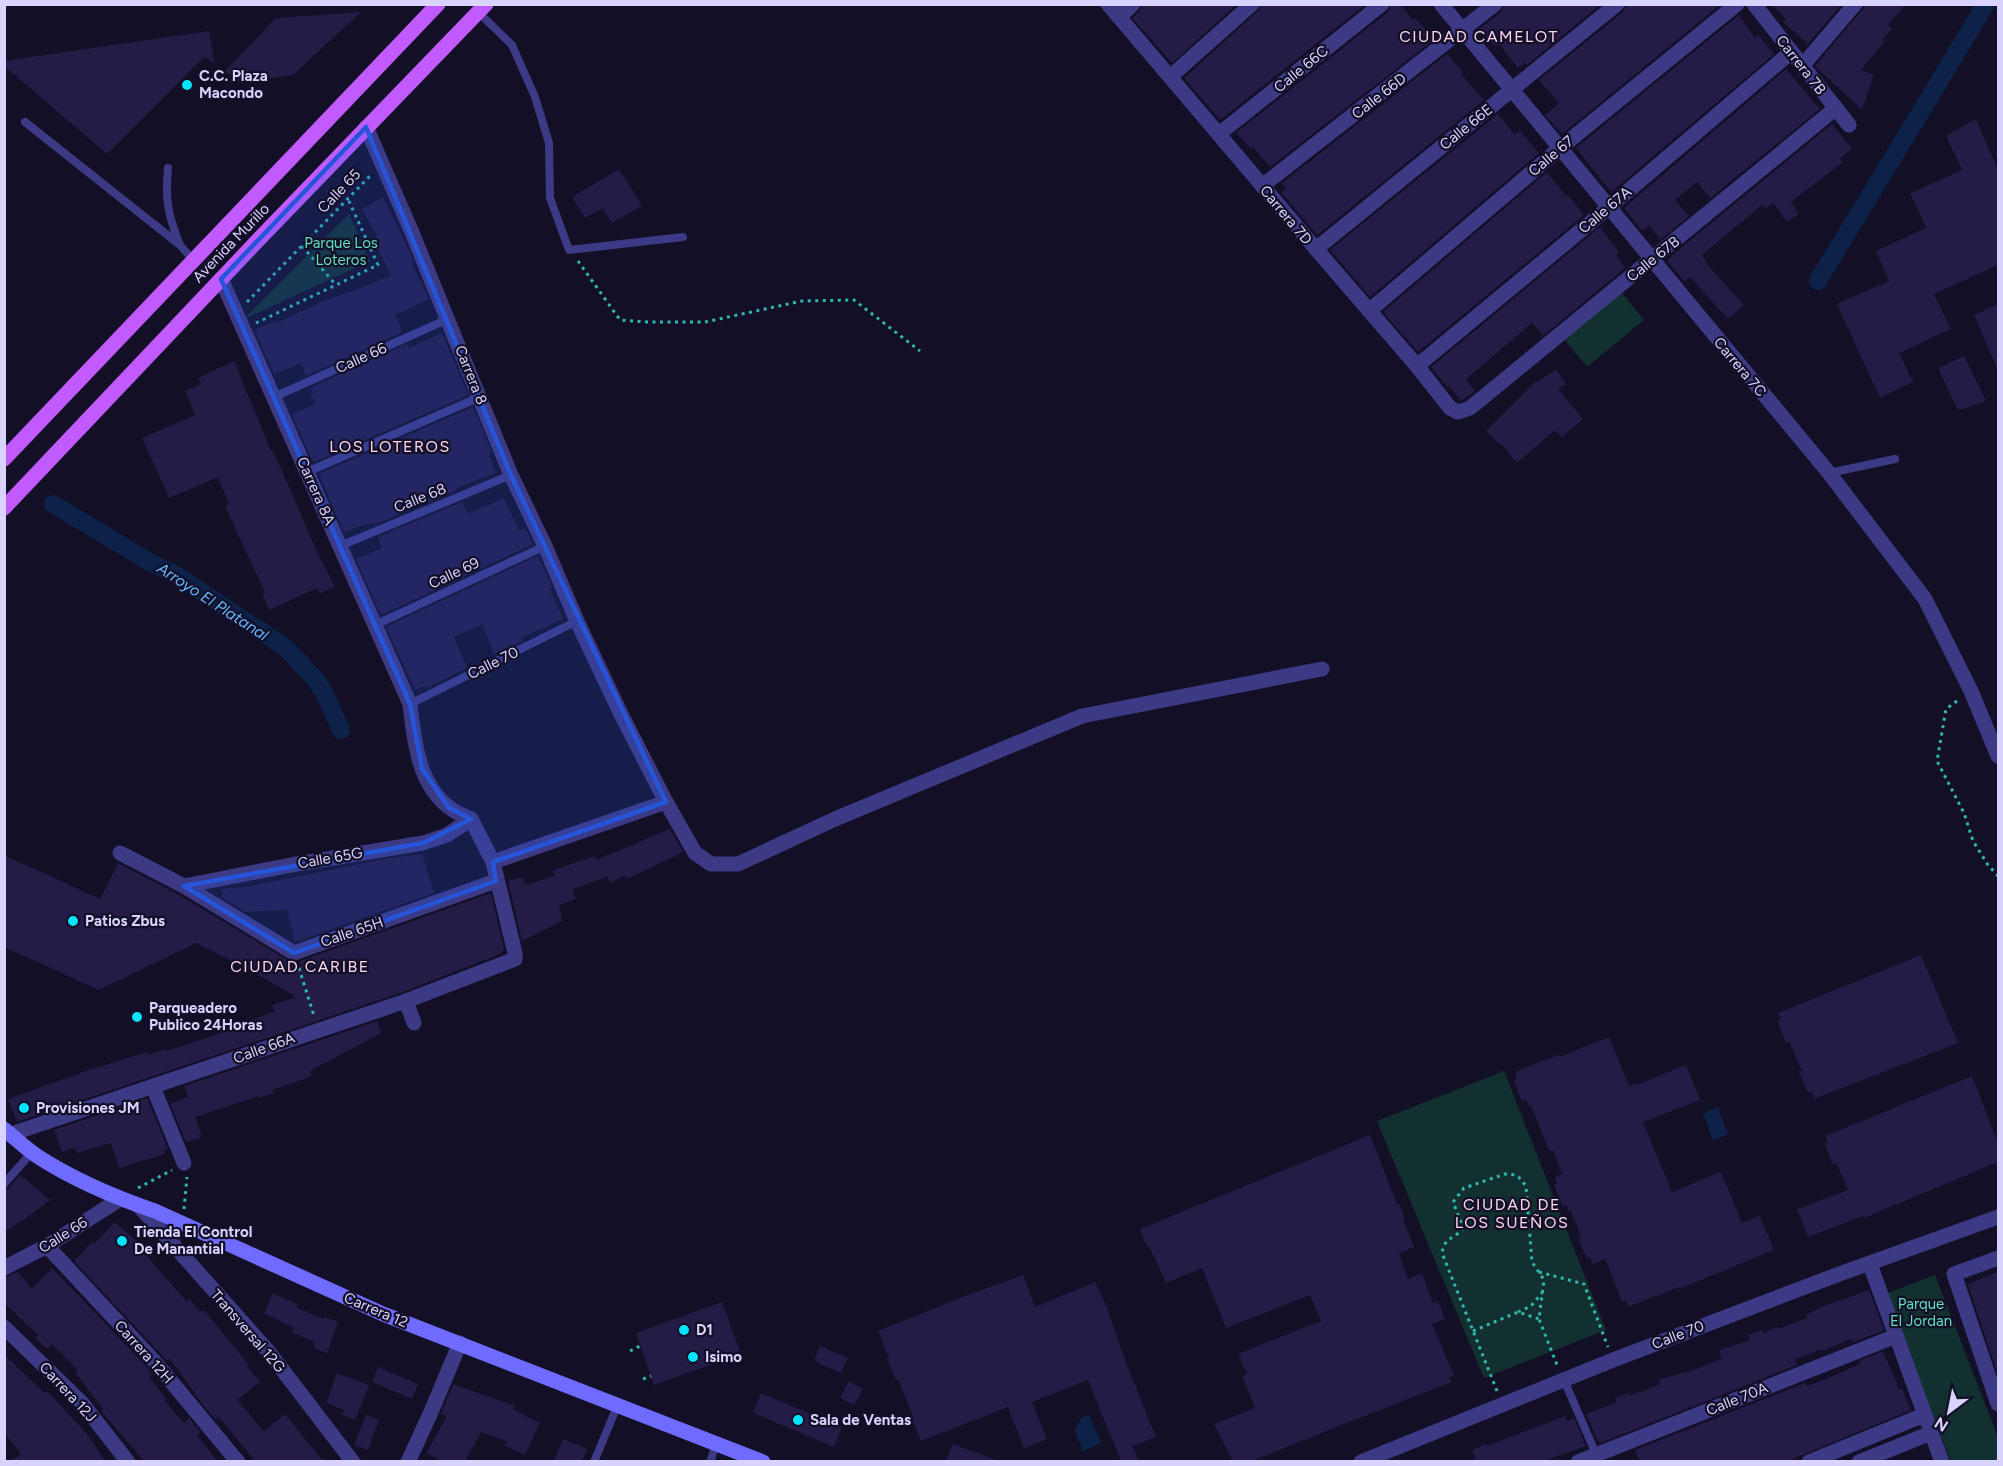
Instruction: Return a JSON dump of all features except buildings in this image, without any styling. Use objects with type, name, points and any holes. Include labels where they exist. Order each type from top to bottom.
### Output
[{"type":"main road","name":"Avenida Murillo","points":[[4,459],[438,4]]},
{"type":"main road","name":"Avenida Murillo","points":[[4,508],[482,8]]},
{"type":"main road","name":"Carrera 12","points":[[8,1132],[32,1152],[75,1179],[180,1222],[383,1314],[763,1461]]},
{"type":"street","name":"Carrera 7D","points":[[1108,4],[1417,366],[1450,408],[1458,412],[1470,408]]},
{"type":"street","points":[[1119,17],[1133,4]]},
{"type":"street","points":[[1170,77],[1252,4]]},
{"type":"street","name":"Calle 66C","points":[[1219,134],[1382,4]]},
{"type":"street","name":"Carrera 7C","points":[[1441,4],[1828,473],[1925,599],[1971,691],[1998,756]]},
{"type":"street","name":"Calle 66D","points":[[1262,186],[1495,4]]},
{"type":"street","name":"Calle 66E","points":[[1316,249],[1617,4]]},
{"type":"street","name":"Calle 67","points":[[1370,311],[1559,149],[1737,4]]},
{"type":"street","name":"Carrera 7B","points":[[1754,4],[1849,125]]},
{"type":"street","points":[[1803,65],[1855,4]]},
{"type":"street","name":"Calle 67A","points":[[1417,366],[1608,208],[1791,52]]},
{"type":"street","name":"Calle 67B","points":[[1470,408],[1836,108]]},
{"type":"street","name":"Carrera 8","points":[[366,127],[448,319],[511,475],[577,621],[666,802],[695,853],[711,864],[738,864],[845,814],[1082,716],[1322,669]]},
{"type":"street","name":"Carrera 8A","points":[[221,279],[410,704],[413,736],[422,770],[434,791],[449,808],[471,819]]},
{"type":"street","points":[[493,862],[666,802]]},
{"type":"street","points":[[471,819],[493,862],[496,881]]},
{"type":"street","name":"Calle 65G","points":[[184,886],[423,843],[447,835],[471,819]]},
{"type":"street","points":[[120,853],[184,886],[294,953]]},
{"type":"street","name":"Calle 66A","points":[[8,1132],[153,1087],[406,1000],[515,959],[496,881]]},
{"type":"street","name":"Calle 65H","points":[[294,953],[496,881]]},
{"type":"street","points":[[406,1000],[414,1023]]},
{"type":"street","points":[[153,1087],[184,1163]]},
{"type":"street","name":"Calle 66","points":[[4,1268],[47,1246],[120,1199]]},
{"type":"street","name":"Transversal 12G","points":[[138,1205],[268,1352],[353,1461]]},
{"type":"street","name":"Calle 70","points":[[1361,1461],[1613,1360],[1998,1217]]},
{"type":"street","name":"Carrera 12H","points":[[47,1246],[155,1362],[238,1461]]},
{"type":"street","points":[[1998,1258],[1954,1274],[1998,1404]]},
{"type":"street","points":[[1870,1264],[1942,1461]]},
{"type":"street","name":"Carrera 12J","points":[[4,1327],[82,1403],[128,1461]]},
{"type":"street","name":"Calle 70A","points":[[1589,1458],[1896,1336]]},
{"type":"street","points":[[408,1461],[460,1343]]},
{"type":"street","points":[[1809,1461],[1924,1415]]},
{"type":"street","points":[[1859,1461],[1931,1433]]},
{"type":"lane","points":[[482,8],[512,45],[535,97],[549,143],[550,198],[569,250],[683,237]]},
{"type":"lane","points":[[25,122],[180,245],[193,260]]},
{"type":"lane","points":[[168,168],[166,194],[169,217],[180,245]]},
{"type":"lane","name":"Calle 66","points":[[274,397],[448,319]]},
{"type":"lane","points":[[307,472],[480,397]]},
{"type":"lane","points":[[1828,473],[1895,459]]},
{"type":"lane","name":"Calle 68","points":[[340,546],[511,475]]},
{"type":"lane","name":"Calle 69","points":[[375,625],[545,546]]},
{"type":"lane","name":"Calle 70","points":[[410,704],[577,621]]},
{"type":"lane","points":[[4,1184],[32,1152]]},
{"type":"lane","points":[[1564,1380],[1589,1458]]},
{"type":"lane","points":[[594,1461],[618,1404]]},
{"type":"lane","points":[[710,1461],[716,1444]]},
{"type":"path","name":"Calle 65","points":[[237,312],[382,164]]},
{"type":"path","points":[[244,328],[378,265],[348,199]]},
{"type":"path","points":[[302,246],[336,285]]},
{"type":"path","points":[[569,250],[620,320],[705,322],[802,301],[854,300],[920,351]]},
{"type":"path","points":[[1971,691],[1946,709],[1937,760],[1964,813],[1973,841],[1998,876]]},
{"type":"path","points":[[294,953],[318,1029]]},
{"type":"path","points":[[120,1199],[184,1163],[188,1176],[180,1222]]},
{"type":"path","points":[[1503,1405],[1442,1253],[1443,1245],[1449,1238],[1462,1230],[1454,1202],[1464,1188],[1485,1179],[1505,1174],[1516,1175],[1526,1187],[1532,1262],[1544,1280],[1539,1319],[1564,1380]]},
{"type":"path","points":[[1536,1271],[1584,1284],[1613,1360]]},
{"type":"path","points":[[1473,1331],[1531,1306],[1543,1292]]},
{"type":"path","points":[[1518,1312],[1539,1319]]},
{"type":"path","points":[[630,1352],[640,1346]]},
{"type":"path","points":[[643,1379],[651,1376]]},
{"type":"highlighted area","points":[[366,127],[511,475],[666,802],[493,862],[496,881],[294,953],[184,886],[423,843],[471,819],[449,808],[422,769],[410,704],[221,279]]},
{"type":"green space","name":"Parque Los Loteros","points":[[349,214],[370,261],[244,319]]},
{"type":"green space","points":[[1621,292],[1644,320],[1587,367],[1564,339]]},
{"type":"green space","points":[[1504,1071],[1606,1330],[1484,1378],[1377,1121]]},
{"type":"green space","name":"Parque El Jordan","points":[[1935,1275],[1998,1437],[1998,1461],[1951,1461],[1885,1294]]},
{"type":"water","points":[[1718,1107],[1728,1135],[1713,1140],[1703,1113]]},
{"type":"water","points":[[1089,1415],[1101,1443],[1083,1451],[1075,1431],[1081,1418]]},
{"type":"waterway","points":[[1818,281],[1986,4]]},
{"type":"waterway","name":"Arroyo El Platanal","points":[[53,504],[146,560],[178,576],[286,648],[324,692],[341,730]]},
{"type":"place","name":"C.C. Plaza Macondo","points":[[187,85]]},
{"type":"place","name":"Patios Zbus","points":[[73,921]]},
{"type":"place","name":"Parqueadero Publico 24Horas","points":[[137,1017]]},
{"type":"place","name":"Provisiones JM","points":[[24,1108]]},
{"type":"place","name":"Tienda El Control De Manantial","points":[[122,1241]]},
{"type":"place","name":"D1","points":[[684,1330]]},
{"type":"place","name":"Isimo","points":[[693,1357]]},
{"type":"place","name":"Sala de Ventas","points":[[798,1420]]},
{"type":"district","name":"CIUDAD CAMELOT","points":[[1479,36]]},
{"type":"district","name":"LOS LOTEROS","points":[[390,446]]},
{"type":"district","name":"CIUDAD CARIBE","points":[[300,966]]},
{"type":"district","name":"CIUDAD DE LOS SUEÑOS","points":[[1512,1213]]}]
